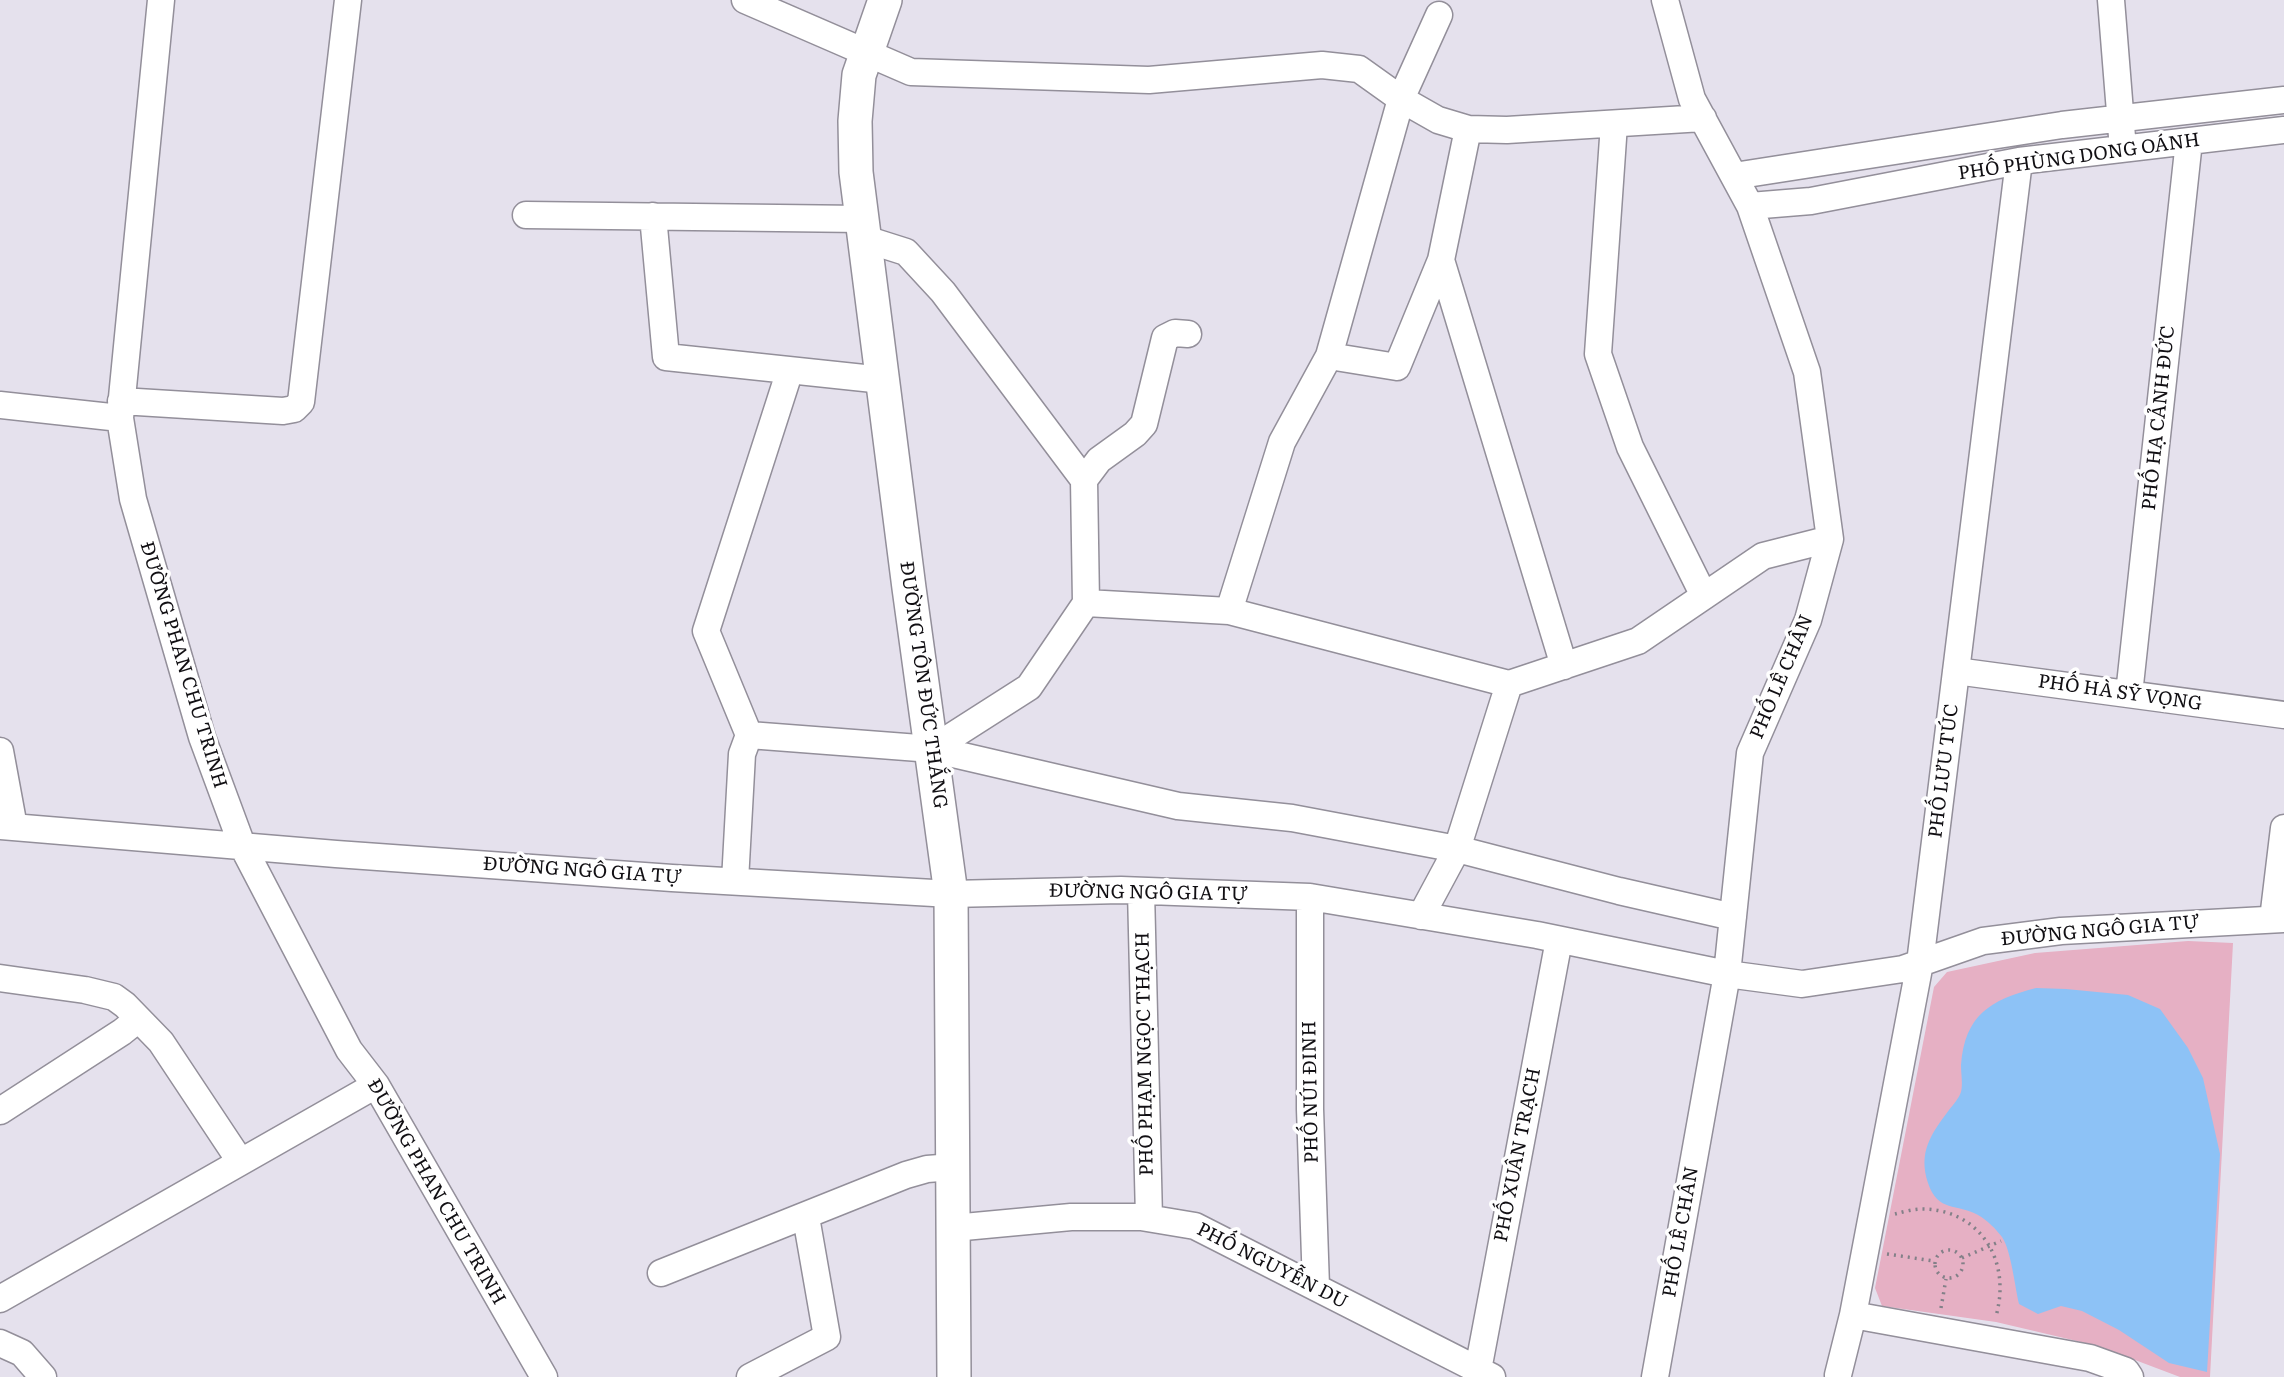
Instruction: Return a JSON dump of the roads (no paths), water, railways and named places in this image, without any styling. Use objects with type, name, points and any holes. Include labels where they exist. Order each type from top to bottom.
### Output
[{"type":"main road","name":"ĐƯỜNG TÔN ĐỨC THẮNG","points":[[885,0],[859,75],[855,121],[856,172],[951,894],[954,1377]]},
{"type":"street","name":"ĐƯỜNG PHAN CHU TRINH","points":[[161,0],[120,410],[132,499],[202,737],[262,887],[349,1050],[376,1085],[544,1377]]},
{"type":"street","points":[[0,405],[120,410],[295,409],[301,402],[348,0]]},
{"type":"street","points":[[745,0],[911,72],[1086,80],[1149,80],[1322,65],[1359,69],[1401,99],[1438,120],[1468,129],[1507,130],[1703,118]]},
{"type":"street","name":"PHỐ LÊ CHÂN","points":[[1655,1377],[1727,974],[1750,753],[1808,620],[1830,539],[1807,372],[1750,206],[1692,99],[1665,0]]},
{"type":"street","points":[[2111,0],[2123,149]]},
{"type":"street","points":[[1229,611],[1282,442],[1329,356],[1401,99],[1439,15]]},
{"type":"street","points":[[1734,176],[2062,125],[2284,100]]},
{"type":"street","points":[[1614,124],[1598,354],[1630,447],[1704,596]]},
{"type":"street","points":[[1329,356],[1397,367],[1441,260],[1468,129]]},
{"type":"street","name":"PHỐ PHÙNG DONG OÁNH","points":[[1750,206],[1811,201],[2019,161],[2284,130]]},
{"type":"street","name":"PHỐ HẠ CẢNH ĐỨC","points":[[2129,694],[2189,141]]},
{"type":"street","name":"PHỐ LƯU TÚC","points":[[1838,1375],[1853,1315],[1920,963],[2019,161]]},
{"type":"street","points":[[526,215],[653,216],[863,229],[905,252],[943,292],[1084,480],[1086,603],[1029,687],[932,749]]},
{"type":"street","points":[[653,216],[666,357],[883,380]]},
{"type":"street","points":[[1441,260],[1564,666]]},
{"type":"street","points":[[1084,480],[1099,460],[1135,434],[1143,424],[1165,338],[1175,333],[1188,334]]},
{"type":"street","points":[[735,881],[742,754],[749,735],[706,631],[790,370]]},
{"type":"street","points":[[1086,603],[1229,611],[1509,684],[1638,641],[1763,556],[1830,539]]},
{"type":"street","name":"PHỐ HÀ SỸ VỌNG","points":[[1956,671],[2284,715]]},
{"type":"street","points":[[1421,916],[1457,849],[1509,684]]},
{"type":"street","points":[[749,735],[932,749],[1178,806],[1292,818],[1457,849],[1733,917]]},
{"type":"street","points":[[0,751],[7,827]]},
{"type":"street","name":"ĐƯỜNG NGÔ GIA TỰ","points":[[7,827],[735,881],[951,894],[1141,891],[1310,897],[1559,940],[1727,974],[1802,984],[1903,969],[1983,941],[2061,931],[2278,919]]},
{"type":"street","points":[[2278,919],[2284,828]]},
{"type":"street","name":"PHỐ PHẠM NGỌC THẠCH","points":[[1141,891],[1149,1218]]},
{"type":"street","name":"PHỐ NÚI ĐINH","points":[[1310,897],[1310,1109],[1316,1287]]},
{"type":"street","name":"PHỐ XUÂN TRẠCH","points":[[1485,1374],[1559,940]]},
{"type":"street","points":[[0,978],[114,997],[125,1005],[161,1042],[240,1161]]},
{"type":"street","points":[[0,1111],[137,1020]]},
{"type":"street","points":[[0,1299],[376,1085]]},
{"type":"street","points":[[661,1273],[906,1175],[927,1169],[953,1167]]},
{"type":"street","points":[[750,1377],[827,1338],[806,1217]]},
{"type":"street","name":"PHỐ NGUYỄN DU","points":[[953,1228],[1071,1217],[1149,1218],[1195,1226],[1485,1374]]},
{"type":"street","points":[[1853,1315],[2090,1358],[2126,1371],[2130,1377]]},
{"type":"street","points":[[0,1343],[22,1353],[43,1377]]},
{"type":"water","points":[[2036,988],[2128,995],[2160,1009],[2188,1048],[2203,1078],[2220,1154],[2207,1372],[2169,1363],[2119,1330],[2082,1311],[2061,1306],[2038,1314],[2019,1304],[2010,1259],[2002,1237],[1981,1217],[1943,1203],[1932,1192],[1925,1172],[1928,1144],[1961,1092],[1963,1048],[1974,1022],[1993,1004]]}]
